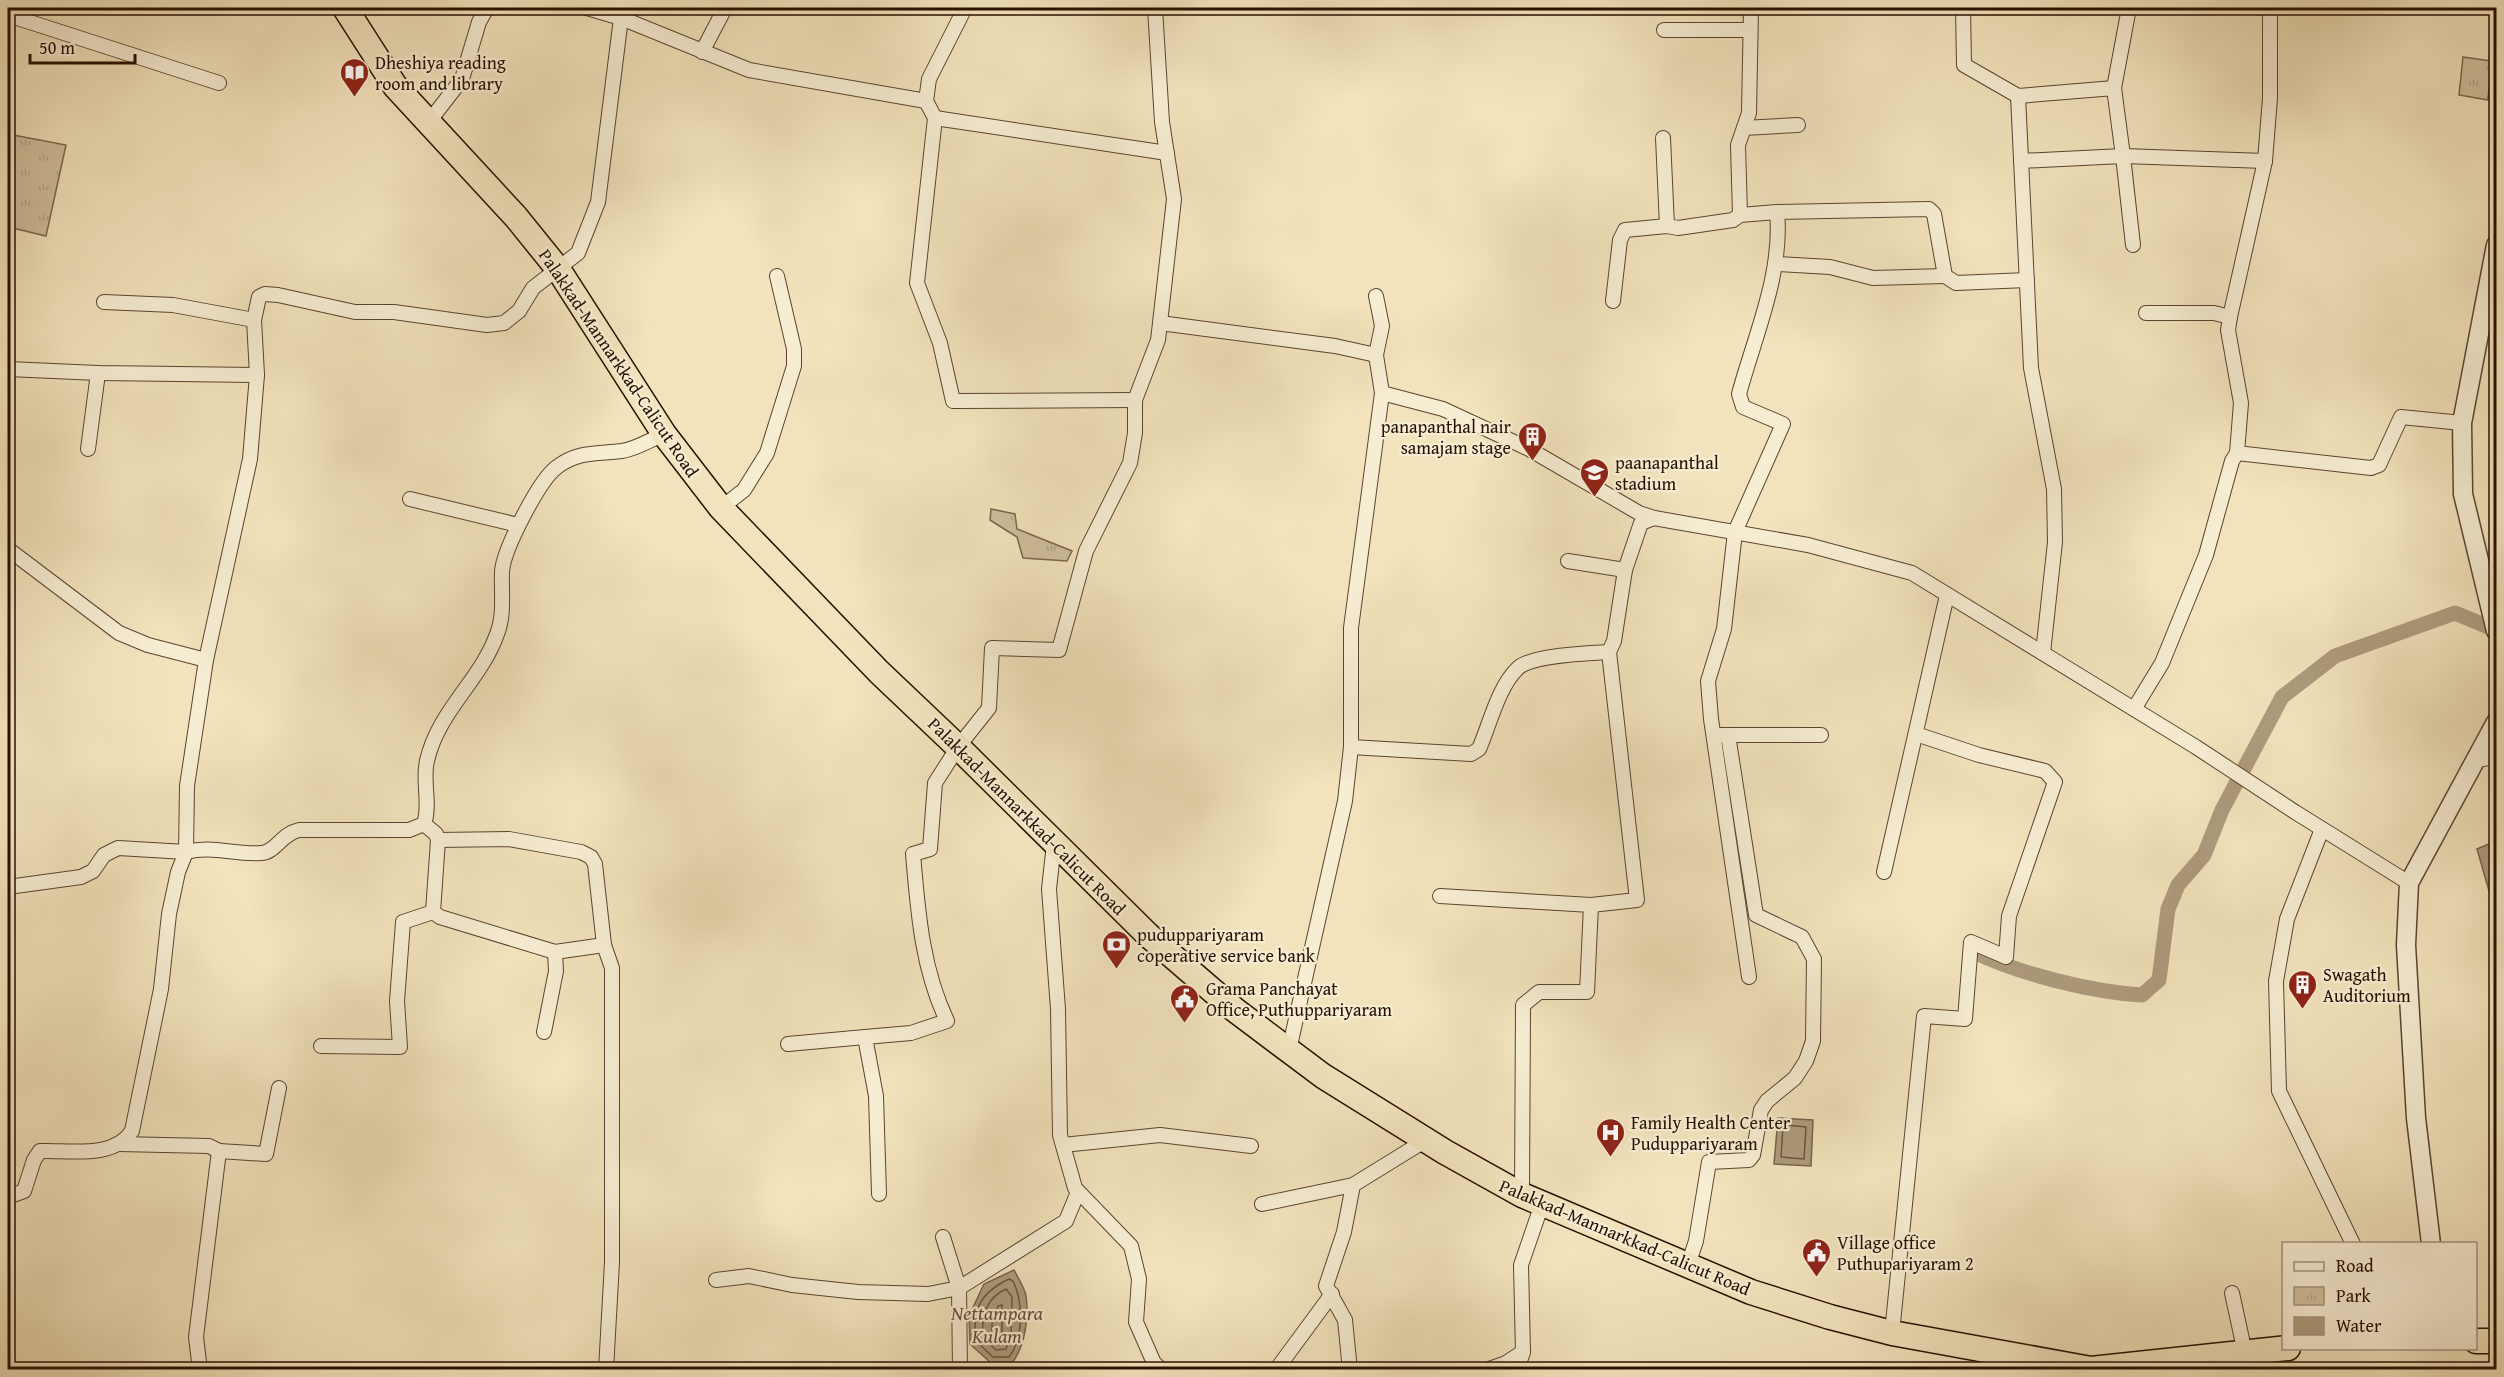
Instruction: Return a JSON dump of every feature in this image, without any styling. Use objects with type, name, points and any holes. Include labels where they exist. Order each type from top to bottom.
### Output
[{"type":"highway","name":"Palakkad-Mannarkkad-Calicut Road","points":[[345,8],[395,86],[516,217],[558,269],[664,434],[721,508],[879,672],[1148,935],[1235,1010],[1323,1076],[1426,1140],[1532,1200],[1751,1292],[1892,1333],[2031,1364],[2091,1369],[2282,1349]]},
{"type":"highway","points":[[2477,1341],[2496,1341]]},
{"type":"street","points":[[428,123],[462,80],[479,22],[487,8]]},
{"type":"street","points":[[587,8],[621,18],[749,70],[926,101]]},
{"type":"street","points":[[702,52],[725,8]]},
{"type":"street","points":[[964,8],[929,80],[926,101],[935,118],[917,283],[940,343],[953,401],[1135,400]]},
{"type":"street","points":[[788,1044],[911,1033],[947,1022],[933,992],[919,932],[913,854],[930,849],[935,783],[958,747],[989,708],[992,648],[1059,650],[1086,551],[1130,463],[1135,433],[1135,400],[1158,340],[1174,199],[1167,153],[1155,8]]},
{"type":"street","points":[[1740,215],[1738,145],[1749,113],[1751,8]]},
{"type":"street","points":[[1963,8],[1964,65],[2018,96],[2114,88]]},
{"type":"street","points":[[2129,8],[2114,88],[2133,245]]},
{"type":"street","points":[[2134,709],[2162,663],[2202,566],[2232,461],[2237,453],[2241,404],[2228,330],[2265,161],[2270,98],[2270,8]]},
{"type":"street","points":[[8,12],[11,16],[219,83]]},
{"type":"street","points":[[119,1144],[132,1131],[136,1115],[161,989],[170,914],[178,872],[186,852],[187,786],[206,660],[250,459],[257,375],[254,320],[256,303],[265,294],[355,312],[394,312],[487,325],[504,323],[519,311],[534,288],[578,253],[598,202],[621,18]]},
{"type":"street","points":[[1664,30],[1750,30]]},
{"type":"street","points":[[2018,96],[2031,368],[2054,489],[2055,542],[2043,654]]},
{"type":"street","points":[[935,118],[1167,153]]},
{"type":"street","points":[[1744,128],[1798,125]]},
{"type":"street","points":[[1663,138],[1667,226]]},
{"type":"street","points":[[2021,161],[2123,156],[2265,161]]},
{"type":"street","points":[[1612,301],[1620,240],[1625,230],[1667,226],[1678,228],[1733,220],[1740,215],[1777,212],[1929,209],[1934,214],[1945,276]]},
{"type":"street","points":[[1749,977],[1713,735],[1708,681],[1724,629],[1735,532],[1783,424],[1743,407],[1739,394],[1776,264],[1779,238],[1777,212]]},
{"type":"street","points":[[2496,245],[2462,423],[2463,494],[2496,631]]},
{"type":"street","points":[[1776,264],[1830,267],[1873,278],[1945,276],[1956,284],[2027,280]]},
{"type":"street","points":[[721,508],[744,490],[767,453],[794,366],[794,349],[777,276]]},
{"type":"street","points":[[1289,1050],[1345,801],[1351,747],[1351,628],[1382,393],[1376,355],[1382,326],[1376,296]]},
{"type":"street","points":[[104,302],[173,305],[254,320]]},
{"type":"street","points":[[2146,313],[2214,313],[2230,317]]},
{"type":"street","points":[[1160,323],[1335,346],[1376,355]]},
{"type":"street","points":[[8,369],[98,373],[257,375]]},
{"type":"street","points":[[88,448],[98,373]]},
{"type":"street","points":[[1382,393],[1454,414],[1529,448],[1639,513],[1654,518],[1809,545],[1912,573],[2134,709],[2409,883]]},
{"type":"street","points":[[2237,453],[2371,468],[2379,465],[2401,417],[2462,423]]},
{"type":"street","points":[[424,824],[426,763],[432,742],[448,710],[487,657],[498,633],[503,601],[502,570],[508,545],[518,525],[555,468],[580,454],[622,451],[664,434]]},
{"type":"street","points":[[410,498],[518,525]]},
{"type":"street","points":[[1440,896],[1591,905],[1637,900],[1609,652],[1614,641],[1625,570],[1641,523],[1654,518]]},
{"type":"street","points":[[8,549],[119,633],[148,645],[206,660]]},
{"type":"street","points":[[1568,561],[1625,570]]},
{"type":"street","points":[[1884,872],[1947,595]]},
{"type":"street","points":[[1351,747],[1471,754],[1479,748],[1506,684],[1519,667],[1561,655],[1609,652]]},
{"type":"street","points":[[2431,1242],[2416,1118],[2406,945],[2409,883],[2496,722]]},
{"type":"street","points":[[1892,1333],[1924,1016],[1965,1019],[1971,942],[2006,957],[2009,916],[2055,782],[2045,771],[1979,755],[1916,734]]},
{"type":"street","points":[[1713,735],[1821,735]]},
{"type":"street","points":[[1688,1265],[1696,1241],[1710,1162],[1749,1160],[1753,1155],[1761,1110],[1767,1101],[1795,1078],[1806,1061],[1813,1041],[1814,959],[1802,938],[1756,915],[1728,735]]},
{"type":"street","points":[[2475,760],[2496,757]]},
{"type":"street","points":[[424,824],[436,834],[438,840],[433,912]]},
{"type":"street","points":[[8,887],[81,877],[93,871],[104,855],[118,848],[186,852],[221,849],[262,854],[272,850],[290,832],[299,830],[400,830],[424,824]]},
{"type":"street","points":[[2322,829],[2287,919],[2276,981],[2279,1091],[2351,1242]]},
{"type":"street","points":[[438,840],[509,839],[587,854],[595,864],[604,945],[612,968],[612,1262],[606,1370]]},
{"type":"street","points":[[1054,844],[1049,889],[1059,1009],[1060,1135],[1075,1188],[1131,1246],[1139,1279],[1136,1322],[1154,1363],[1162,1370]]},
{"type":"street","points":[[1517,1370],[1523,1352],[1521,1265],[1532,1200],[1523,1005],[1539,992],[1587,992],[1591,905]]},
{"type":"street","points":[[433,912],[440,917],[555,952],[604,945]]},
{"type":"street","points":[[321,1046],[400,1047],[397,1001],[403,922],[433,912]]},
{"type":"street","points":[[544,1032],[556,971],[555,952]]},
{"type":"street","points":[[866,1037],[876,1096],[879,1194]]},
{"type":"street","points":[[8,1197],[24,1191],[34,1160],[40,1151],[103,1150],[119,1144],[209,1146],[219,1150],[266,1154],[279,1088]]},
{"type":"street","points":[[1063,1145],[1160,1135],[1251,1146]]},
{"type":"street","points":[[1262,1204],[1353,1185],[1426,1140]]},
{"type":"street","points":[[200,1370],[196,1337],[219,1150]]},
{"type":"street","points":[[1350,1370],[1345,1320],[1326,1286],[1344,1232],[1353,1185]]},
{"type":"street","points":[[716,1281],[749,1276],[792,1285],[858,1292],[917,1294],[960,1288],[1066,1221],[1078,1192]]},
{"type":"street","points":[[944,1237],[960,1288],[960,1370]]},
{"type":"street","points":[[2232,1293],[2245,1353]]},
{"type":"street","points":[[1276,1370],[1332,1294]]},
{"type":"street","points":[[1486,1370],[1506,1363],[1523,1352]]},
{"type":"green space","points":[[2463,57],[2491,61],[2488,100],[2459,95]]},
{"type":"green space","points":[[8,134],[66,145],[46,236],[8,227]]},
{"type":"green space","points":[[991,509],[1015,514],[1017,529],[1072,551],[1067,561],[1023,558],[1017,537],[990,520]]},
{"type":"water","points":[[2496,841],[2496,915],[2477,849]]},
{"type":"water","points":[[1778,1118],[1813,1120],[1811,1166],[1774,1164]]},
{"type":"water","name":"Nettampara Kulam","points":[[1014,1270],[1026,1296],[1027,1313],[1023,1340],[1012,1363],[991,1363],[970,1344],[969,1316],[984,1284]]},
{"type":"waterway","points":[[1974,952],[2012,968],[2056,981],[2142,995],[2159,980],[2168,909],[2178,885],[2204,855],[2222,810],[2282,697],[2335,656],[2455,613],[2496,630]]},
{"type":"place","name":"Dheshiya reading room and library","points":[[354,98]]},
{"type":"place","name":"panapanthal nair samajam stage","points":[[1532,462]]},
{"type":"place","name":"paanapanthal stadium","points":[[1594,498]]},
{"type":"place","name":"puduppariyaram coperative service bank","points":[[1116,970]]},
{"type":"place","name":"Swagath Auditorium","points":[[2302,1010]]},
{"type":"place","name":"Grama Panchayat Office, Puthuppariyaram","points":[[1185,1024]]},
{"type":"place","name":"Family Health Center Puduppariyaram","points":[[1610,1158]]},
{"type":"place","name":"Village office Puthupariyaram 2","points":[[1816,1278]]}]
